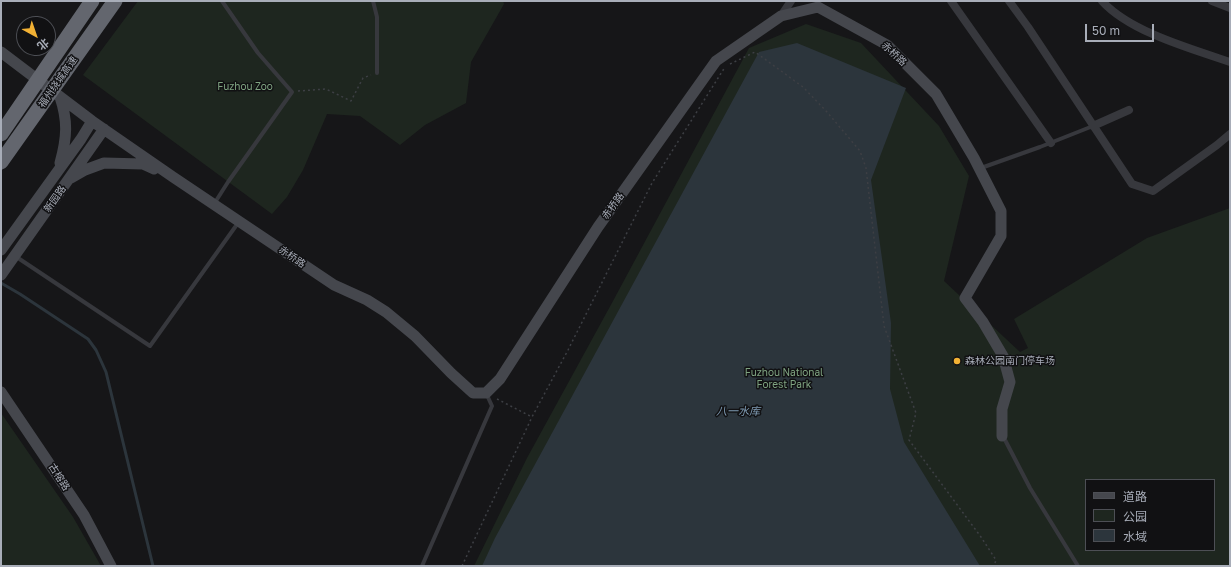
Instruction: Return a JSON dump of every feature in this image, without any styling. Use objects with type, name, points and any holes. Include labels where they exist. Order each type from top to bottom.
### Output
[{"type":"highway","name":"福州绕城高速","points":[[1,134],[92,1]]},
{"type":"highway","name":"福州绕城高速","points":[[1,162],[115,1]]},
{"type":"street","points":[[781,16],[791,1]]},
{"type":"street","points":[[951,1],[1051,143]]},
{"type":"street","points":[[1009,1],[1028,27],[1132,184],[1153,191],[1230,134]]},
{"type":"street","points":[[1102,1],[1126,21],[1167,40],[1230,62]]},
{"type":"street","points":[[1212,1],[1230,8]]},
{"type":"street","name":"赤桥路","points":[[2,52],[92,121],[173,177],[334,285],[367,300],[386,312],[415,336],[473,393],[486,393],[500,379],[598,227],[716,61],[781,16],[818,7],[887,45],[936,94],[980,169],[1001,211],[1001,236],[965,298],[983,322],[1004,356],[1010,382],[1002,409],[1002,436]]},
{"type":"street","points":[[58,170],[66,136],[65,113],[60,97]]},
{"type":"street","points":[[1093,126],[1129,110]]},
{"type":"street","name":"新园路","points":[[1,250],[81,139],[92,121]]},
{"type":"street","name":"新园路","points":[[3,272],[104,129]]},
{"type":"street","points":[[69,179],[85,170],[104,163],[143,164],[173,177]]},
{"type":"street","name":"古榕路","points":[[1,392],[84,515],[111,566]]},
{"type":"lane","points":[[214,204],[292,92],[258,53],[222,1]]},
{"type":"lane","points":[[373,1],[377,17],[377,73]]},
{"type":"lane","points":[[980,169],[1093,126]]},
{"type":"lane","points":[[15,255],[150,346],[240,221]]},
{"type":"lane","points":[[422,566],[492,406],[486,393]]},
{"type":"lane","points":[[1002,436],[1030,488],[1078,566]]},
{"type":"path","points":[[462,566],[532,417],[568,350],[652,183],[726,66],[755,52],[803,87],[827,112],[860,151],[866,168],[884,326],[916,413],[909,440],[981,537],[996,560],[994,566]]},
{"type":"path","points":[[292,92],[326,89],[350,101],[362,78],[377,73]]},
{"type":"path","points":[[486,393],[532,417]]},
{"type":"green space","name":"Fuzhou Zoo","points":[[138,1],[503,1],[504,4],[471,62],[466,103],[425,125],[400,145],[360,116],[327,114],[303,170],[287,197],[272,214],[83,75]]},
{"type":"green space","name":"Fuzhou National Forest Park","points":[[806,24],[861,43],[939,126],[969,176],[944,281],[1020,352],[1028,348],[1014,319],[1147,238],[1230,208],[1230,566],[474,566],[527,458],[749,48]]},
{"type":"green space","points":[[1,413],[73,517],[101,566],[1,566]]},
{"type":"water","name":"八一水库","points":[[797,43],[906,88],[871,180],[891,323],[890,389],[904,442],[980,566],[482,566],[495,538],[759,52]]},
{"type":"waterway","points":[[1,283],[88,339],[96,350],[106,372],[153,566]]},
{"type":"place","name":"森林公园南门停车场","points":[[957,361]]}]
